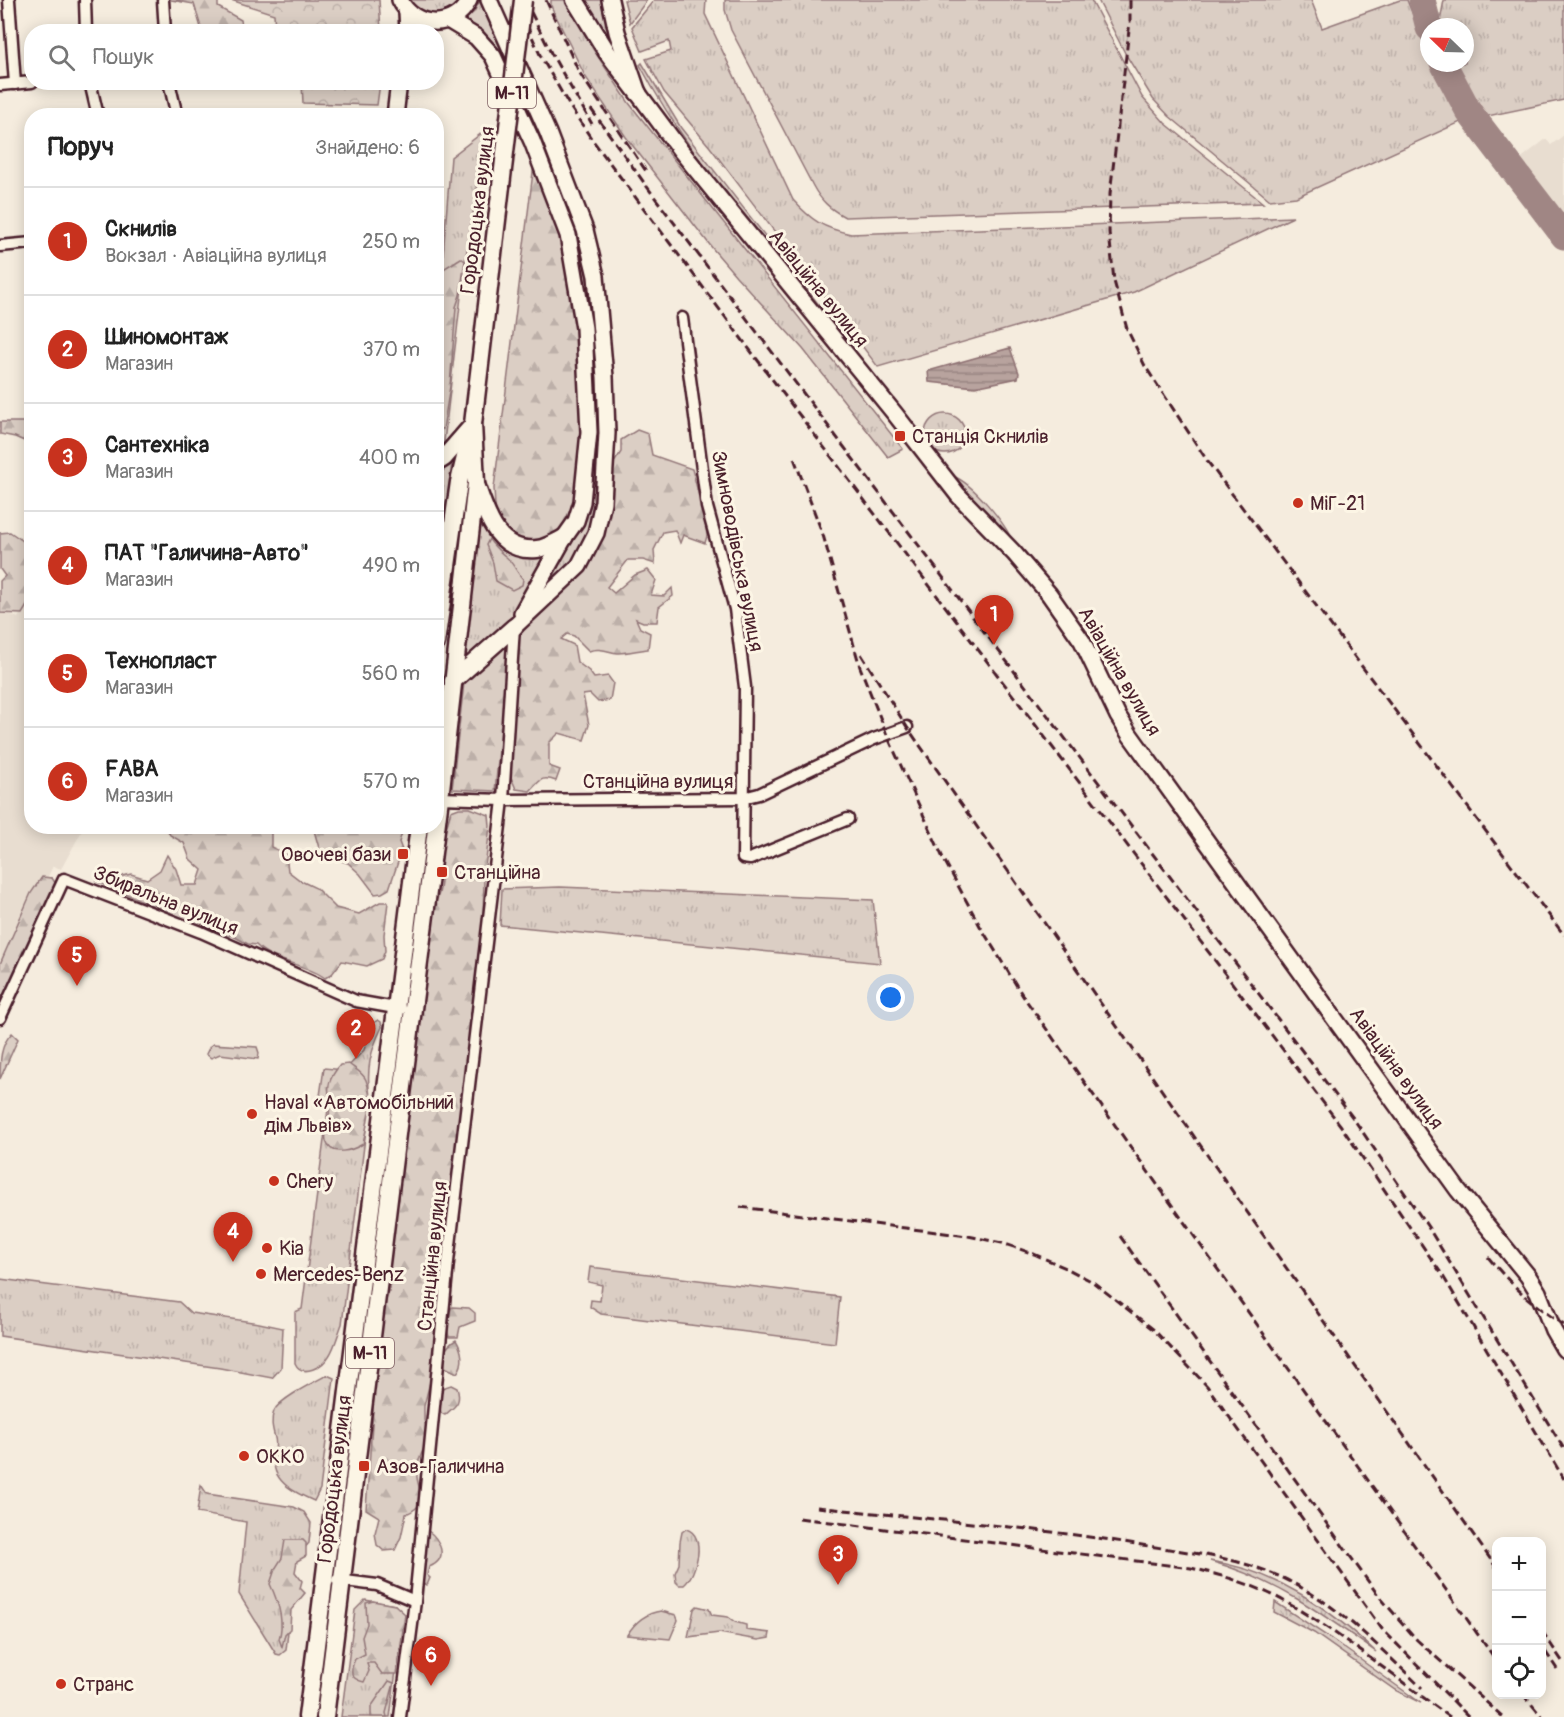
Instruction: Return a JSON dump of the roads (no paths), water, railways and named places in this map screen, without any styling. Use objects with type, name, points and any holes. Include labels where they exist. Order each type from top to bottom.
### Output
[{"type":"main road","name":"Городоцька вулиця","points":[[444,573],[459,482],[473,424],[523,0]]},
{"type":"main road","points":[[575,0],[607,52],[638,93]]},
{"type":"main road","points":[[444,458],[473,424]]},
{"type":"main road","name":"Городоцька вулиця","points":[[444,762],[476,483],[473,424]]},
{"type":"main road","points":[[476,483],[490,525],[502,538],[521,548],[539,549],[564,538]]},
{"type":"main road","points":[[453,681],[514,627]]},
{"type":"main road","name":"Городоцька вулиця","points":[[307,1717],[418,834]]},
{"type":"main road","name":"Городоцька вулиця","points":[[325,1717],[436,834]]},
{"type":"street","points":[[9,0],[15,84]]},
{"type":"street","points":[[85,0],[86,24]]},
{"type":"street","points":[[163,0],[164,24]]},
{"type":"street","points":[[438,24],[459,14],[470,0]]},
{"type":"street","points":[[489,0],[552,143],[585,230],[596,276],[605,377],[607,433],[603,502],[596,533],[579,566],[514,627]]},
{"type":"street","name":"Авіаційна вулиця","points":[[610,0],[617,32],[638,93],[681,151],[888,405],[958,495],[993,534],[1014,553],[1049,594],[1082,641],[1118,717],[1458,1190],[1528,1276],[1538,1292],[1553,1330],[1564,1349]]},
{"type":"street","points":[[404,6],[416,18],[433,24]]},
{"type":"street","points":[[404,6],[407,24]]},
{"type":"street","points":[[444,27],[469,32],[493,56],[532,141],[568,235],[584,328],[589,432],[582,502],[576,521],[514,627]]},
{"type":"street","points":[[0,84],[24,83]]},
{"type":"street","points":[[92,90],[96,108]]},
{"type":"street","points":[[172,90],[175,108]]},
{"type":"street","points":[[396,108],[398,90]]},
{"type":"street","points":[[0,246],[24,244]]},
{"type":"street","name":"Зимноводівська вулиця","points":[[682,318],[708,507],[735,609],[743,676],[743,858],[750,859],[848,819]]},
{"type":"street","name":"Станційна вулиця","points":[[400,1717],[415,1601],[448,1262],[503,800],[514,627]]},
{"type":"street","name":"Станційна вулиця","points":[[444,798],[503,800],[743,798],[759,794],[874,739],[907,727]]},
{"type":"street","name":"Збиральна вулиця","points":[[0,1018],[64,879],[201,932],[356,1001],[396,1009]]},
{"type":"street","points":[[396,1009],[414,1011]]},
{"type":"street","points":[[325,1579],[377,1585],[415,1601]]},
{"type":"railway","points":[[516,0],[541,57],[591,138],[1341,1126],[1443,1276],[1564,1479]]},
{"type":"railway","points":[[525,0],[551,53],[592,124]]},
{"type":"railway","points":[[546,0],[579,72],[648,174]]},
{"type":"railway","points":[[1130,0],[1130,21],[1110,194],[1109,232],[1114,281],[1127,329],[1145,366],[1208,462],[1564,935]]},
{"type":"railway","points":[[591,109],[653,195],[1353,1118],[1428,1227],[1564,1449]]},
{"type":"railway","points":[[794,458],[823,535],[860,667],[887,735],[943,858],[980,926],[1023,996],[1492,1654]]},
{"type":"railway","points":[[861,654],[907,727],[1492,1561]]},
{"type":"railway","points":[[740,1207],[968,1236],[1002,1243],[1034,1254],[1093,1282],[1154,1330],[1207,1386],[1382,1629],[1469,1717]]},
{"type":"railway","points":[[1120,1236],[1378,1595],[1417,1640],[1503,1717]]},
{"type":"railway","points":[[1488,1257],[1523,1294],[1564,1325]]},
{"type":"railway","points":[[817,1507],[1020,1528],[1101,1539],[1199,1554],[1255,1567],[1291,1582],[1327,1604],[1376,1644],[1422,1688]]},
{"type":"railway","points":[[799,1518],[1191,1568],[1229,1578],[1266,1592],[1310,1617],[1351,1644],[1450,1717]]},
{"type":"railway","points":[[1546,1637],[1564,1664]]},
{"type":"railway","points":[[1546,1652],[1557,1669]]},
{"type":"railway","points":[[1527,1699],[1542,1717]]},
{"type":"place","name":"Станція Скнилів","points":[[900,436]]},
{"type":"place","name":"МіГ-21","points":[[1298,503]]},
{"type":"place","name":"Скнилів","points":[[994,645]]},
{"type":"place","name":"Овочеві бази","points":[[403,854]]},
{"type":"place","name":"Станційна","points":[[442,872]]},
{"type":"place","name":"Технопласт","points":[[77,986]]},
{"type":"place","name":"Шиномонтаж","points":[[356,1059]]},
{"type":"place","name":"Haval «Автомобільний дім Львів»","points":[[252,1114]]},
{"type":"place","name":"Chery","points":[[274,1181]]},
{"type":"place","name":"Kia","points":[[267,1248]]},
{"type":"place","name":"ПАТ \"Галичина-Авто\"","points":[[233,1262]]},
{"type":"place","name":"Mercedes-Benz","points":[[261,1274]]},
{"type":"place","name":"ОККО","points":[[244,1456]]},
{"type":"place","name":"Азов-Галичина","points":[[364,1466]]},
{"type":"place","name":"Сантехніка","points":[[838,1585]]},
{"type":"place","name":"Странс","points":[[61,1684]]},
{"type":"place","name":"FABA","points":[[431,1686]]}]
